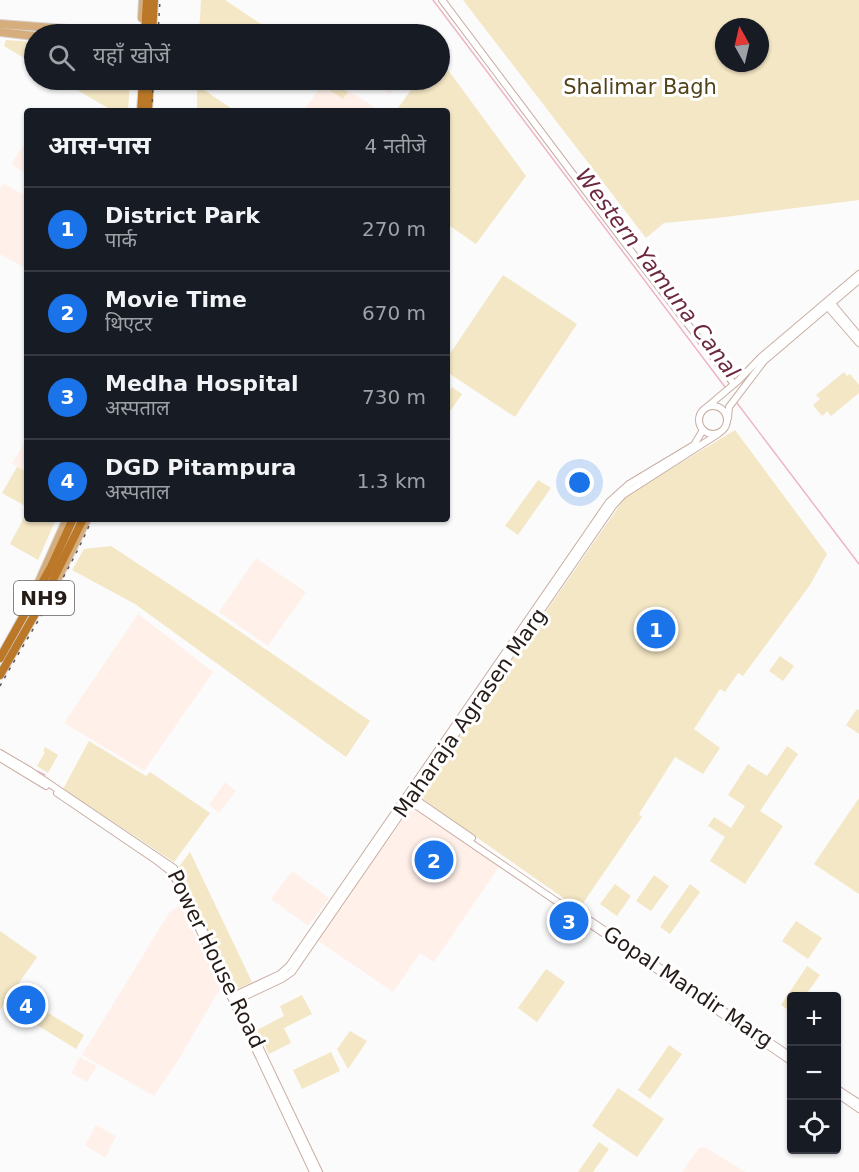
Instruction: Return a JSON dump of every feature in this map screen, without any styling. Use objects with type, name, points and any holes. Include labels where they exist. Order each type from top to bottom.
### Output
[{"type":"highway","points":[[144,24],[145,0]]},
{"type":"highway","points":[[154,24],[155,0]]},
{"type":"highway","points":[[139,108],[140,90]]},
{"type":"highway","points":[[150,108],[151,90]]},
{"type":"highway","points":[[32,600],[51,567],[72,522]]},
{"type":"highway","name":"NH9","points":[[0,675],[43,600],[83,522]]},
{"type":"highway","name":"NH9","points":[[0,658],[32,600]]},
{"type":"main road","points":[[0,24],[24,28]]},
{"type":"main road","points":[[0,32],[24,35]]},
{"type":"main road","points":[[32,600],[37,583],[66,522]]},
{"type":"street","points":[[442,0],[733,385]]},
{"type":"street","points":[[859,274],[828,303],[764,361],[728,410],[726,428],[718,434],[710,434],[703,430],[699,420],[702,411],[761,357],[828,303],[859,280]]},
{"type":"street","points":[[828,303],[859,336]]},
{"type":"street","points":[[828,303],[859,344]]},
{"type":"street","points":[[707,407],[720,407],[728,418]]},
{"type":"street","name":"Maharaja Agrasen Marg","points":[[409,797],[609,502],[629,484],[694,445],[703,430]]},
{"type":"street","name":"Maharaja Agrasen Marg","points":[[234,998],[280,974],[289,966],[613,506],[623,495],[718,434]]},
{"type":"street","name":"Power House Road","points":[[0,753],[29,770],[166,864],[181,879],[313,1172]]},
{"type":"street","name":"Power House Road","points":[[0,758],[166,864]]},
{"type":"street","name":"Gopal Mandir Marg","points":[[409,797],[787,1054]]},
{"type":"street","name":"Gopal Mandir Marg","points":[[409,797],[787,1059]]},
{"type":"street","name":"Power House Road","points":[[234,998],[319,1172]]},
{"type":"street","points":[[841,1091],[859,1103]]},
{"type":"street","points":[[841,1096],[859,1109]]},
{"type":"shaded area","points":[[318,90],[347,90],[375,108],[306,108]]},
{"type":"shaded area","points":[[24,145],[24,172],[11,164]]},
{"type":"shaded area","points":[[3,183],[24,195],[24,267],[0,254],[0,189]]},
{"type":"shaded area","points":[[24,443],[24,470],[12,464]]},
{"type":"shaded area","points":[[256,558],[306,592],[268,646],[219,612]]},
{"type":"shaded area","points":[[138,614],[213,672],[144,771],[64,723]]},
{"type":"shaded area","points":[[225,782],[236,791],[219,813],[209,805]]},
{"type":"shaded area","points":[[412,806],[500,865],[434,962],[420,953],[393,992],[317,940]]},
{"type":"shaded area","points":[[292,871],[329,898],[308,926],[271,899]]},
{"type":"shaded area","points":[[180,905],[221,987],[154,1096],[82,1055],[169,913]]},
{"type":"shaded area","points":[[80,1057],[97,1066],[87,1082],[71,1073]]},
{"type":"shaded area","points":[[96,1125],[116,1136],[105,1158],[85,1145]]},
{"type":"shaded area","points":[[705,1147],[745,1172],[682,1172],[699,1148]]},
{"type":"green space","points":[[201,0],[225,0],[261,24],[200,24]]},
{"type":"green space","name":"Shalimar Bagh","points":[[463,0],[859,0],[859,200],[664,223],[646,238]]},
{"type":"green space","points":[[6,40],[24,41],[24,58],[4,46]]},
{"type":"green space","points":[[450,73],[526,176],[476,244],[450,226],[450,108],[398,108],[411,90],[450,90]]},
{"type":"green space","points":[[77,90],[129,90],[128,108],[108,108]]},
{"type":"green space","points":[[197,90],[204,90],[231,108],[197,108]]},
{"type":"green space","points":[[330,90],[348,92],[343,99]]},
{"type":"green space","points":[[503,275],[577,324],[515,417],[450,374],[450,354]]},
{"type":"green space","points":[[844,372],[847,376],[850,374],[859,385],[859,393],[831,416],[827,411],[822,416],[813,405],[820,399],[816,395]]},
{"type":"green space","points":[[452,387],[462,394],[451,410],[450,409]]},
{"type":"green space","points":[[735,430],[827,554],[810,585],[743,676],[738,673],[725,692],[720,689],[694,729],[720,748],[703,774],[675,757],[639,814],[642,817],[579,909],[422,799],[421,795],[624,499]]},
{"type":"green space","points":[[17,467],[24,470],[24,505],[2,493]]},
{"type":"green space","points":[[538,480],[551,488],[518,535],[505,526]]},
{"type":"green space","points":[[24,518],[24,522],[55,522],[38,560],[10,544]]},
{"type":"green space","points":[[111,546],[370,721],[346,757],[135,604],[72,570],[84,549]]},
{"type":"green space","points":[[780,656],[794,666],[783,681],[769,671]]},
{"type":"green space","points":[[857,709],[859,710],[859,734],[846,725]]},
{"type":"green space","points":[[89,741],[146,776],[150,772],[210,813],[174,862],[63,789]]},
{"type":"green space","points":[[787,746],[798,754],[760,811],[783,826],[745,884],[710,861],[725,837],[708,826],[714,817],[731,828],[745,806],[728,795],[748,764],[767,776]]},
{"type":"green space","points":[[45,747],[58,755],[48,773],[37,766],[45,752],[43,751]]},
{"type":"green space","points":[[859,798],[859,894],[814,864]]},
{"type":"green space","points":[[190,852],[252,982],[236,990],[178,868]]},
{"type":"green space","points":[[654,875],[669,886],[651,911],[636,901]]},
{"type":"green space","points":[[615,884],[631,896],[617,916],[600,904]]},
{"type":"green space","points":[[690,884],[700,892],[670,934],[660,927]]},
{"type":"green space","points":[[796,921],[822,938],[808,959],[782,941]]},
{"type":"green space","points":[[0,931],[37,957],[0,1010]]},
{"type":"green space","points":[[807,966],[820,975],[808,992],[790,992]]},
{"type":"green space","points":[[546,969],[565,982],[537,1022],[518,1008]]},
{"type":"green space","points":[[302,995],[312,1014],[284,1028],[291,1043],[269,1054],[257,1030],[284,1016],[280,1006]]},
{"type":"green space","points":[[787,996],[787,1009],[781,1005]]},
{"type":"green space","points":[[32,1003],[84,1035],[76,1049],[24,1017]]},
{"type":"green space","points":[[350,1031],[367,1041],[348,1069],[337,1049]]},
{"type":"green space","points":[[669,1045],[682,1054],[650,1099],[638,1090]]},
{"type":"green space","points":[[331,1052],[340,1071],[302,1089],[293,1070]]},
{"type":"green space","points":[[618,1088],[664,1119],[637,1157],[592,1126]]},
{"type":"green space","points":[[599,1142],[609,1149],[593,1172],[578,1172]]},
{"type":"waterway","name":"Western Yamuna Canal","points":[[433,0],[725,387]]},
{"type":"waterway","name":"Western Yamuna Canal","points":[[737,403],[859,564]]},
{"type":"waterway","points":[[37,771],[45,775]]},
{"type":"railway","points":[[159,24],[160,0]]},
{"type":"railway","points":[[152,108],[153,90]]},
{"type":"railway","points":[[0,686],[60,583],[91,522]]},
{"type":"place","name":"District Park","points":[[656,629]]},
{"type":"place","name":"Movie Time","points":[[434,860]]},
{"type":"place","name":"Medha Hospital","points":[[569,921]]},
{"type":"place","name":"DGD Pitampura","points":[[26,1005]]}]
